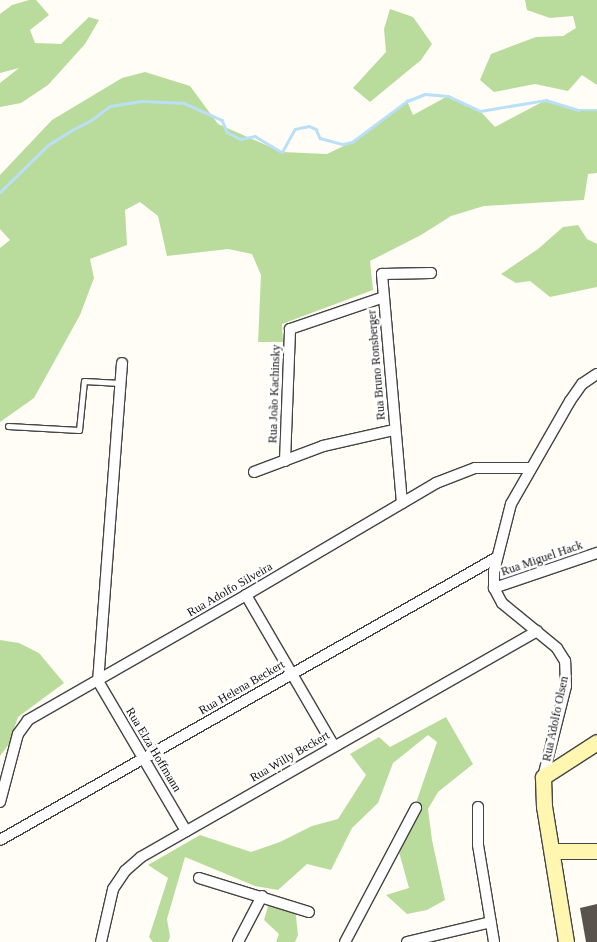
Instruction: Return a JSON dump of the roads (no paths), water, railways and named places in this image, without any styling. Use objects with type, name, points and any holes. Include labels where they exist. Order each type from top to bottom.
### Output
[{"type":"main road","points":[[543,777],[597,742]]},
{"type":"main road","name":"Rua Adolfo Olsen","points":[[543,777],[543,800],[566,942]]},
{"type":"main road","points":[[552,851],[597,851]]},
{"type":"street","name":"Rua Bruno Ronsberger","points":[[402,503],[394,430],[382,274],[432,272]]},
{"type":"street","name":"Rua João Kachinsky","points":[[285,461],[290,329],[384,297]]},
{"type":"street","points":[[98,681],[122,363]]},
{"type":"street","points":[[494,588],[496,558],[506,515],[530,468],[576,391],[597,374]]},
{"type":"street","points":[[254,472],[323,446],[394,430]]},
{"type":"street","name":"Rua Adolfo Silveira","points":[[0,802],[18,734],[24,723],[436,483],[463,471],[493,467],[530,468]]},
{"type":"street","name":"Rua Miguel Hack","points":[[494,588],[597,553]]},
{"type":"street","name":"Rua Helena Beckert","points":[[0,840],[496,558]]},
{"type":"street","name":"Rua Adolfo Olsen","points":[[494,588],[502,603],[557,648],[562,654],[566,668],[566,686],[543,777]]},
{"type":"street","points":[[246,595],[334,746]]},
{"type":"street","name":"Rua Willy Beckert","points":[[101,942],[113,889],[125,871],[141,857],[537,631]]},
{"type":"street","name":"Rua Elza Hoffmann","points":[[98,681],[186,831]]},
{"type":"street","points":[[345,942],[416,808]]},
{"type":"street","points":[[478,808],[477,832],[494,942]]},
{"type":"street","points":[[199,878],[262,896],[308,912]]},
{"type":"street","points":[[238,942],[262,896]]},
{"type":"street","points":[[407,942],[491,922]]},
{"type":"lane","points":[[8,426],[80,430],[84,381],[121,383]]},
{"type":"waterway","points":[[0,192],[48,145],[90,121],[110,106],[143,101],[184,103],[222,120],[227,132],[241,139],[255,136],[282,152],[295,129],[309,126],[316,129],[320,138],[343,144],[352,142],[407,101],[425,94],[448,96],[480,111],[546,100],[579,110],[597,110]]}]
